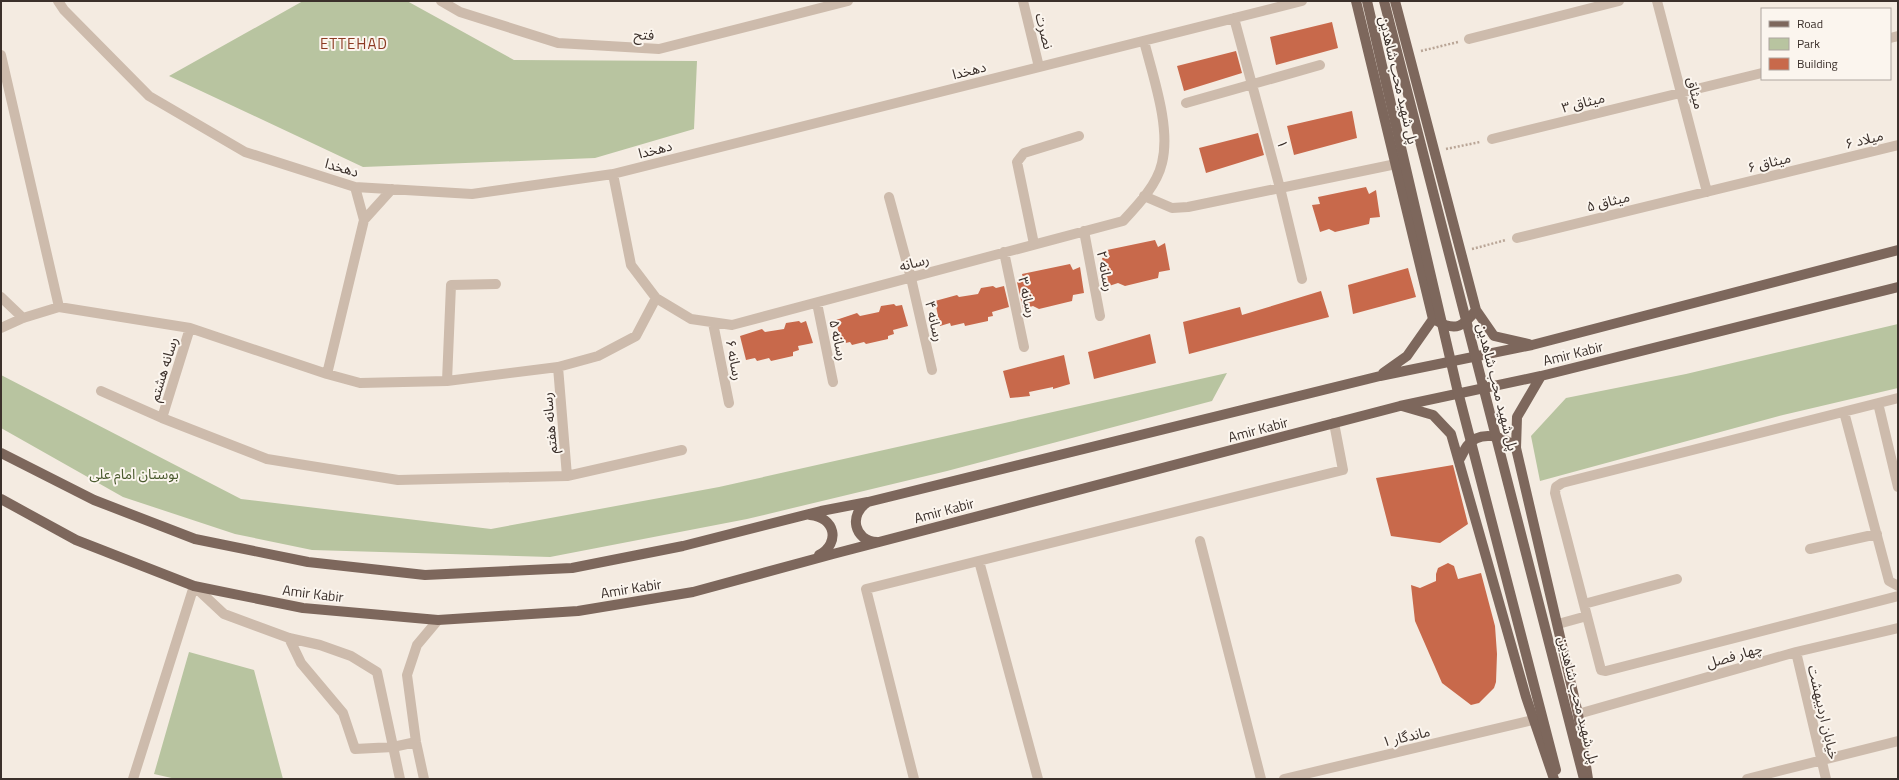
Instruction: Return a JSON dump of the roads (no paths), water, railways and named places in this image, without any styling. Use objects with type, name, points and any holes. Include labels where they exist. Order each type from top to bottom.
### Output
[{"type":"main road","points":[[1356,1],[1433,319],[1446,326],[1457,327],[1467,322],[1476,310]]},
{"type":"main road","name":"پل شهید محب شاهدین","points":[[1367,1],[1457,388],[1556,776]]},
{"type":"main road","name":"پل شهید محب شاهدین","points":[[1384,1],[1584,779]]},
{"type":"main road","points":[[1395,1],[1476,310],[1494,336],[1532,345]]},
{"type":"main road","name":"Amir Kabir","points":[[1,453],[94,500],[195,539],[308,562],[425,575],[572,568],[683,546],[805,515],[868,502],[1380,376],[1532,345],[1898,250]]},
{"type":"main road","name":"Amir Kabir","points":[[1,499],[76,540],[194,586],[303,608],[438,620],[578,611],[693,592],[812,559],[1400,406],[1542,376],[1898,287]]},
{"type":"main road","points":[[1380,376],[1407,356],[1433,319]]},
{"type":"main road","points":[[1542,376],[1517,418],[1516,448],[1578,714],[1588,779]]},
{"type":"main road","points":[[1400,406],[1433,415],[1451,434],[1533,720],[1556,776]]},
{"type":"main road","points":[[1459,460],[1467,445],[1477,439],[1490,436],[1503,437],[1510,441],[1516,448]]},
{"type":"main road","points":[[868,502],[858,511],[855,523],[861,535],[872,542],[879,542]]},
{"type":"main road","points":[[805,515],[818,516],[824,519],[832,529],[833,536],[829,548],[812,559]]},
{"type":"street","name":"دهخدا","points":[[58,1],[64,10],[149,96],[245,152],[355,187],[472,194],[612,174],[1302,1]]},
{"type":"street","name":"فتح","points":[[441,1],[460,12],[558,43],[659,49],[847,1]]},
{"type":"street","name":"نصرت","points":[[1023,1],[1039,67]]},
{"type":"street","points":[[1469,39],[1620,1]]},
{"type":"street","name":"میثاق","points":[[1657,1],[1707,192]]},
{"type":"street","name":"۱","points":[[1234,18],[1280,188],[1302,279]]},
{"type":"street","name":"رسانه","points":[[612,174],[631,266],[656,298],[691,319],[732,326],[1123,221],[1152,186],[1162,164],[1166,138],[1144,41]]},
{"type":"street","points":[[1,55],[59,307]]},
{"type":"street","points":[[1186,103],[1320,65]]},
{"type":"street","name":"میثاق ۳","points":[[1492,139],[1761,73]]},
{"type":"street","points":[[1034,244],[1017,162],[1024,153],[1079,136]]},
{"type":"street","name":"میلاد ۶","points":[[1838,160],[1898,145]]},
{"type":"street","name":"میثاق ۶","points":[[1707,192],[1838,160]]},
{"type":"street","points":[[1144,196],[1172,208],[1188,207],[1396,164]]},
{"type":"street","points":[[355,187],[364,220]]},
{"type":"street","points":[[327,374],[364,220],[392,189]]},
{"type":"street","name":"میثاق ۵","points":[[1517,238],[1707,192]]},
{"type":"street","name":"رسانه ۴","points":[[889,197],[911,278],[932,370]]},
{"type":"street","name":"رسانه ۲","points":[[1084,231],[1100,316]]},
{"type":"street","name":"رسانه ۳","points":[[1004,252],[1024,347]]},
{"type":"street","points":[[447,381],[451,285],[496,284]]},
{"type":"street","points":[[1,298],[23,318]]},
{"type":"street","points":[[1,328],[23,318],[59,307],[190,328],[327,374],[360,382],[447,381],[558,367],[598,356],[636,336],[656,298]]},
{"type":"street","name":"رسانه ۵","points":[[817,303],[833,382]]},
{"type":"street","name":"رسانه ۶","points":[[713,323],[729,403]]},
{"type":"street","name":"رسانه هشتم","points":[[162,418],[190,328]]},
{"type":"street","name":"رسانه هفتم","points":[[558,367],[567,476]]},
{"type":"street","points":[[101,391],[162,418],[267,459],[398,480],[567,476],[682,450]]},
{"type":"street","points":[[1898,398],[1569,481],[1556,487],[1555,493],[1601,670],[1606,671],[1898,596]]},
{"type":"street","points":[[1878,403],[1898,487]]},
{"type":"street","points":[[1844,412],[1889,581],[1898,586]]},
{"type":"street","points":[[914,779],[866,589],[1343,470],[1334,423]]},
{"type":"street","points":[[1810,549],[1877,534]]},
{"type":"street","points":[[1200,541],[1261,779]]},
{"type":"street","points":[[979,561],[1038,779]]},
{"type":"street","points":[[1584,604],[1678,579]]},
{"type":"street","points":[[133,779],[194,586],[224,614],[289,638],[320,645],[351,656],[377,672],[400,779]]},
{"type":"street","points":[[1558,624],[1587,616]]},
{"type":"street","points":[[424,779],[416,742],[407,675],[417,645],[438,620]]},
{"type":"street","name":"چهار فصل","points":[[1578,714],[1796,652],[1898,628]]},
{"type":"street","points":[[289,638],[302,663],[343,713],[355,749],[393,747],[416,742]]},
{"type":"street","name":"خیابان اردیبهشت","points":[[1796,652],[1826,779]]},
{"type":"street","name":"ماندگار ۱","points":[[1284,779],[1533,720]]},
{"type":"street","points":[[1747,779],[1898,741]]},
{"type":"district","name":"ETTEHAD","points":[[354,43]]},
{"type":"park label","name":"بوستان امام علی","points":[[134,473]]}]
